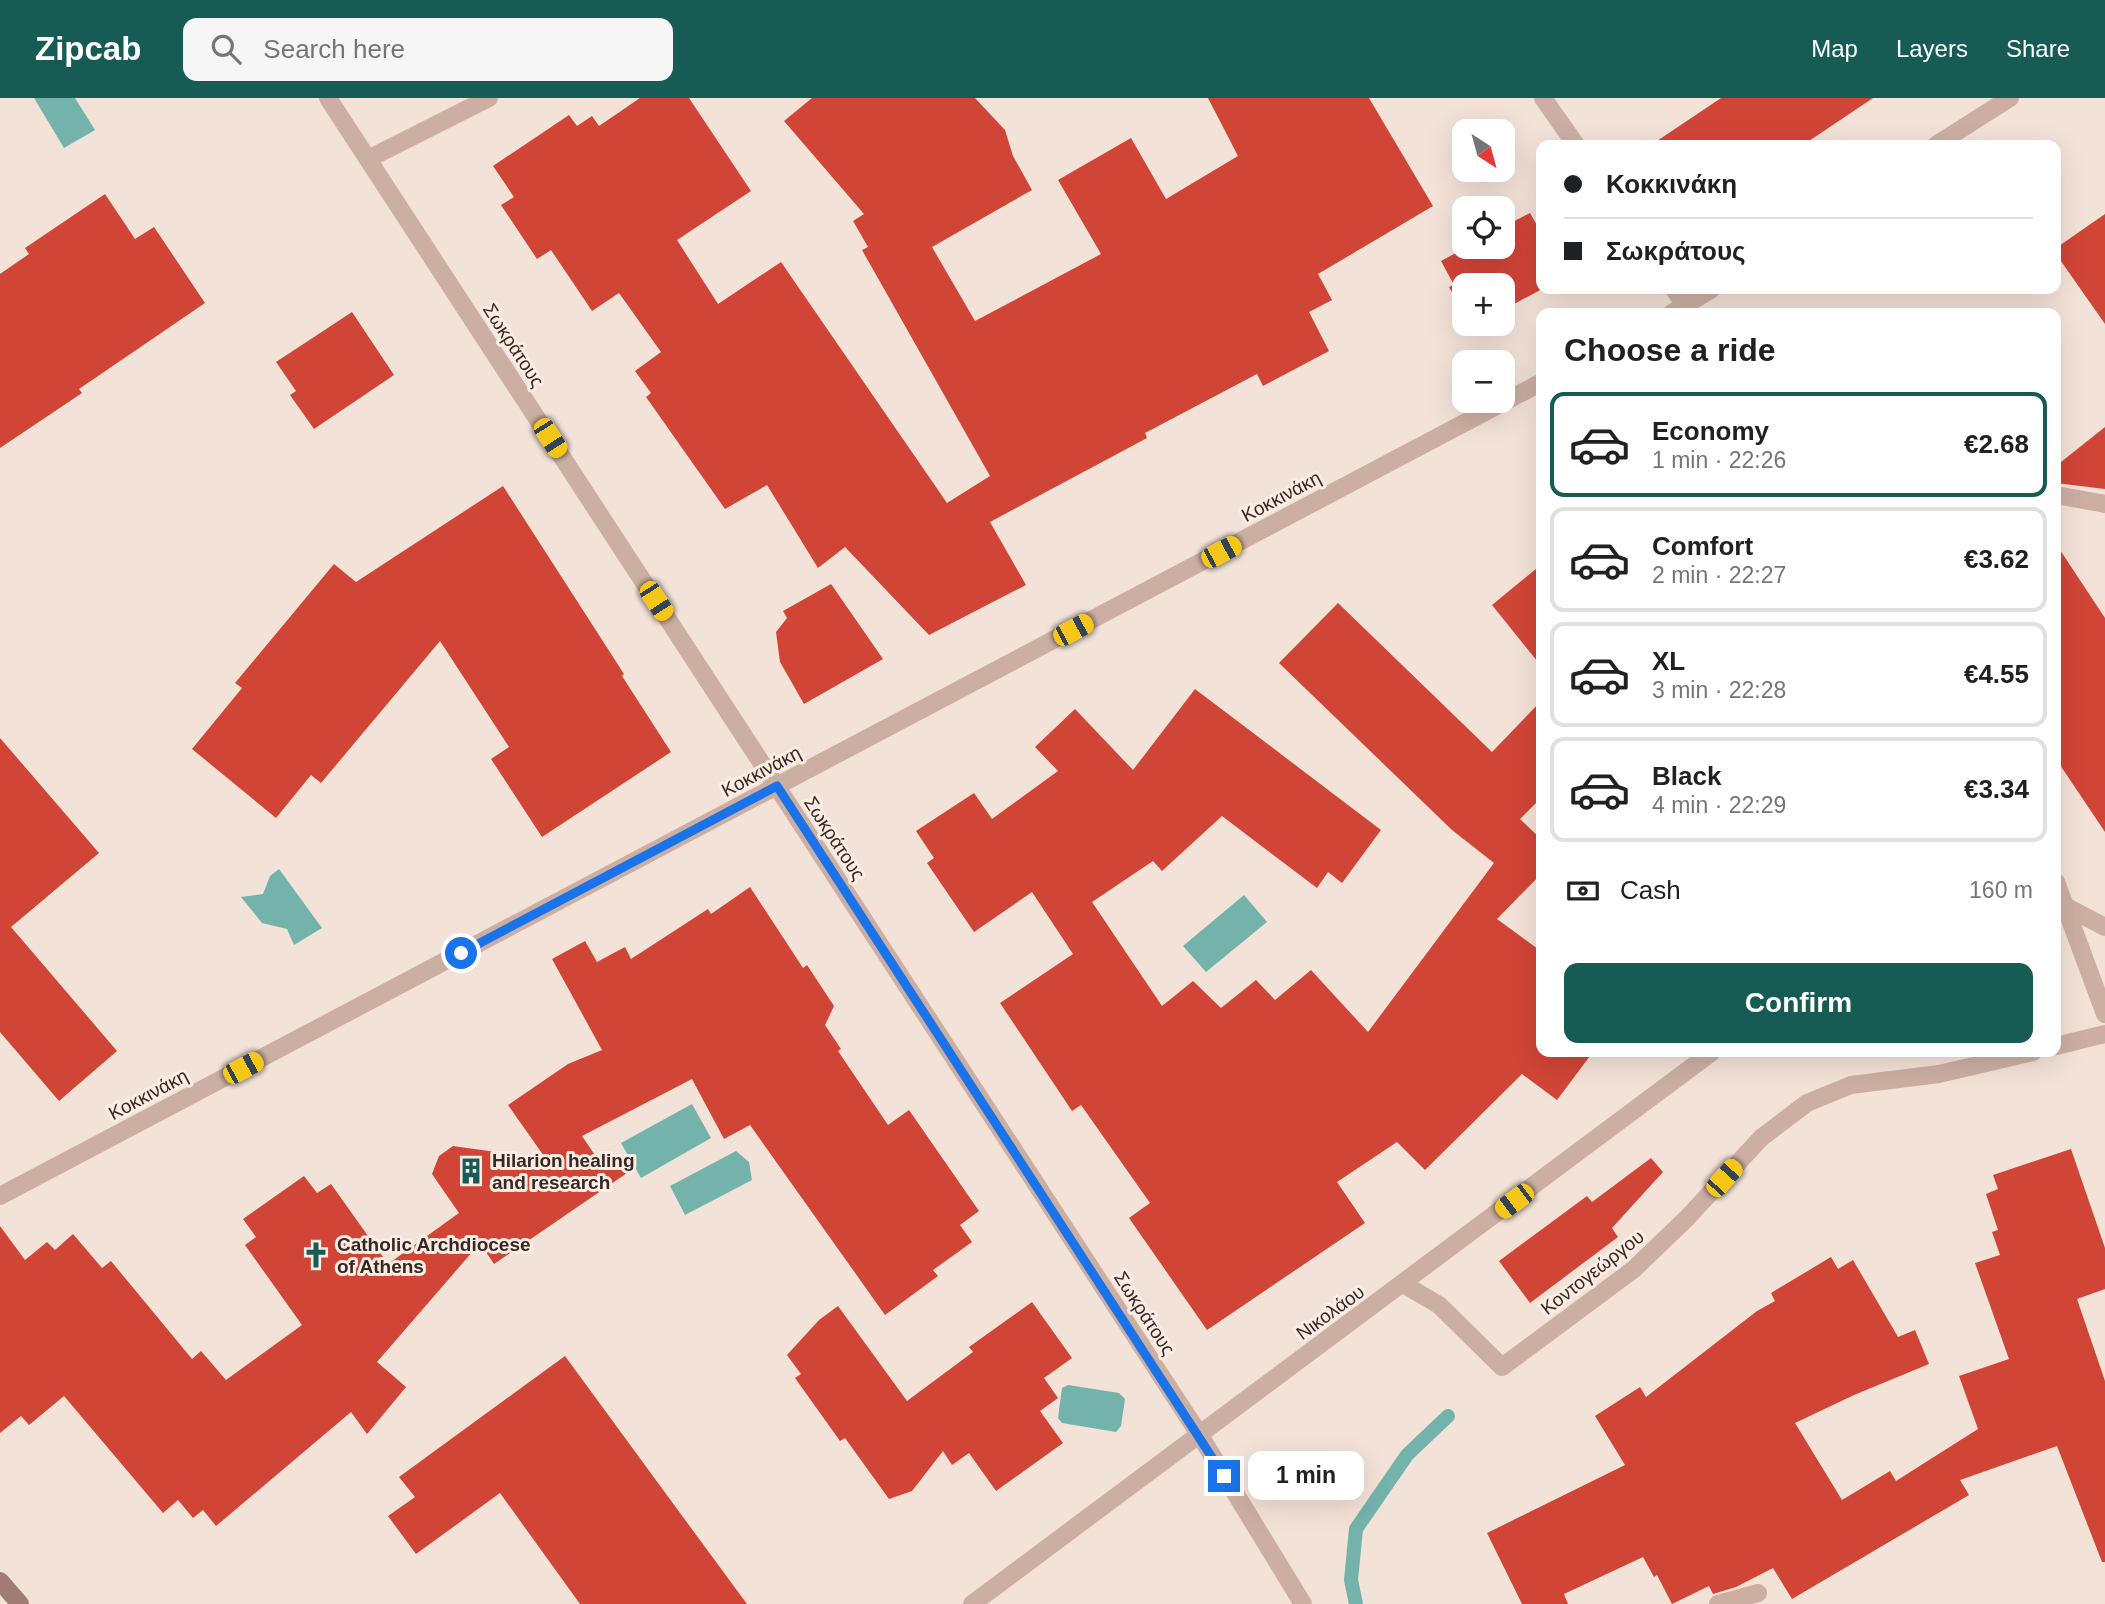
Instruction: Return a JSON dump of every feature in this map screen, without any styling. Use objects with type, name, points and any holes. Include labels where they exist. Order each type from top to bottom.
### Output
[{"type":"main road","points":[[0,1581],[20,1604]]},
{"type":"street","name":"Σωκράτους","points":[[328,98],[1199,1434],[1303,1604]]},
{"type":"street","points":[[368,159],[489,98]]},
{"type":"street","points":[[1544,98],[1573,140]]},
{"type":"street","points":[[1944,140],[2010,98]]},
{"type":"street","points":[[1686,308],[1705,294]]},
{"type":"street","name":"Κοκκινάκη","points":[[0,1196],[1536,385]]},
{"type":"street","points":[[2061,496],[2105,504]]},
{"type":"street","points":[[2062,904],[2105,927]]},
{"type":"street","points":[[2062,904],[2105,1014]]},
{"type":"street","points":[[2061,1045],[2105,1034]]},
{"type":"street","name":"Νικολάου","points":[[972,1604],[1705,1057]]},
{"type":"street","name":"Κοντογεώργου","points":[[1404,1284],[1439,1305],[1502,1367],[1634,1269],[1687,1218],[1761,1138],[1807,1103],[1851,1085],[1939,1074],[2012,1057]]},
{"type":"street","points":[[1718,1604],[1758,1593]]},
{"type":"water","points":[[34,98],[75,98],[95,130],[64,148]]},
{"type":"water","points":[[279,869],[322,928],[294,945],[287,929],[262,923],[241,897],[263,894],[270,876]]},
{"type":"water","points":[[1244,895],[1267,922],[1206,972],[1183,946]]},
{"type":"water","points":[[692,1104],[711,1138],[641,1178],[621,1143]]},
{"type":"water","points":[[736,1151],[749,1162],[752,1180],[685,1215],[670,1186]]},
{"type":"water","points":[[1068,1385],[1119,1393],[1125,1399],[1121,1426],[1116,1432],[1062,1423],[1058,1418],[1062,1388]]},
{"type":"building","points":[[640,98],[689,98],[751,191],[677,240],[718,304],[781,262],[947,503],[990,476],[862,250],[868,247],[853,221],[864,214],[784,121],[812,98],[975,98],[1005,130],[1013,156],[1032,190],[932,247],[975,321],[1101,254],[1058,180],[1131,138],[1166,199],[1238,156],[1208,98],[1369,98],[1433,206],[1318,274],[1332,300],[1309,312],[1329,351],[1263,386],[1257,374],[1145,433],[1147,438],[990,522],[1026,585],[929,635],[845,547],[818,568],[767,485],[725,509],[646,397],[651,393],[635,371],[661,352],[619,293],[592,311],[551,250],[537,259],[501,205],[514,197],[493,166],[569,115],[577,126],[592,116],[599,126]]},
{"type":"building","points":[[1721,98],[1873,98],[1810,140],[1658,140]]},
{"type":"building","points":[[105,194],[135,239],[154,227],[205,303],[79,389],[82,393],[0,448],[0,274],[29,254],[25,248]]},
{"type":"building","points":[[1530,213],[1536,224],[1536,292],[1515,304],[1515,273],[1452,273],[1452,281],[1441,261],[1452,255],[1452,259],[1515,259],[1515,221]]},
{"type":"building","points":[[2105,214],[2105,324],[2061,261],[2061,245]]},
{"type":"building","points":[[352,312],[394,375],[314,429],[290,395],[296,391],[276,362]]},
{"type":"building","points":[[2105,427],[2105,489],[2061,484],[2061,462]]},
{"type":"building","points":[[503,486],[671,752],[542,837],[491,759],[509,747],[440,641],[321,783],[311,775],[276,818],[192,749],[242,688],[235,683],[334,564],[356,582]]},
{"type":"building","points":[[2061,552],[2105,618],[2105,832],[2061,766]]},
{"type":"building","points":[[1536,569],[1536,660],[1492,605]]},
{"type":"building","points":[[831,584],[883,659],[804,704],[780,662],[776,632],[787,618],[783,611]]},
{"type":"building","points":[[1338,603],[1492,752],[1536,706],[1536,803],[1520,819],[1536,834],[1536,879],[1497,919],[1536,948],[1536,1057],[1589,1057],[1557,1100],[1522,1074],[1425,1170],[1397,1142],[1337,1182],[1365,1223],[1207,1330],[1129,1218],[1150,1203],[1081,1105],[1072,1111],[1000,1003],[1073,954],[1032,892],[974,932],[927,863],[934,858],[916,831],[974,793],[992,819],[1058,771],[1035,747],[1075,709],[1133,770],[1195,689],[1381,830],[1342,883],[1328,872],[1317,888],[1222,816],[1162,871],[1153,861],[1092,902],[1162,1006],[1193,981],[1221,1008],[1256,980],[1275,1000],[1311,970],[1368,1032],[1494,863],[1452,830],[1279,663]]},
{"type":"building","points":[[0,738],[99,853],[11,927],[117,1051],[59,1101],[0,1032]]},
{"type":"building","points":[[750,887],[803,968],[807,965],[834,1006],[825,1025],[841,1049],[838,1051],[888,1125],[909,1110],[979,1211],[960,1225],[972,1242],[933,1270],[938,1276],[885,1315],[750,1125],[724,1139],[692,1079],[582,1136],[603,1167],[630,1171],[494,1264],[480,1243],[377,1362],[406,1387],[367,1434],[351,1412],[216,1526],[203,1510],[193,1518],[178,1500],[163,1513],[64,1396],[29,1425],[21,1416],[0,1433],[0,1226],[25,1260],[47,1242],[55,1250],[73,1234],[102,1268],[111,1261],[192,1359],[201,1351],[226,1380],[302,1325],[245,1245],[256,1237],[243,1219],[304,1176],[317,1193],[331,1184],[388,1264],[459,1213],[432,1174],[439,1156],[453,1146],[546,1159],[508,1105],[568,1064],[602,1050],[552,959],[585,941],[597,962],[625,947],[631,959],[708,909],[711,914]]},
{"type":"building","points":[[2071,1149],[2105,1248],[2105,1289],[2077,1299],[2105,1381],[2105,1562],[2102,1562],[2057,1446],[1960,1480],[1969,1495],[1792,1599],[1773,1568],[1736,1587],[1713,1594],[1709,1586],[1672,1604],[1657,1575],[1654,1577],[1643,1557],[1564,1594],[1568,1604],[1522,1604],[1487,1533],[1625,1465],[1595,1416],[1640,1387],[1646,1397],[1757,1311],[1775,1301],[1771,1293],[1831,1257],[1838,1269],[1853,1260],[1898,1337],[1915,1330],[1929,1364],[1795,1423],[1842,1500],[1890,1471],[1896,1481],[1978,1429],[1959,1376],[2009,1359],[1975,1263],[2000,1255],[1992,1232],[1998,1230],[1986,1194],[1998,1189],[1993,1175]]},
{"type":"building","points":[[1651,1158],[1663,1172],[1612,1228],[1618,1237],[1530,1303],[1499,1261],[1587,1196],[1592,1202]]},
{"type":"building","points":[[1032,1302],[1072,1358],[1044,1378],[1058,1398],[1040,1411],[1063,1443],[996,1491],[969,1453],[952,1465],[943,1451],[912,1491],[889,1499],[845,1438],[840,1441],[795,1378],[801,1374],[787,1355],[819,1320],[838,1306],[907,1401],[973,1352],[969,1347]]},
{"type":"building","points":[[565,1356],[747,1604],[580,1604],[500,1493],[416,1554],[388,1516],[415,1497],[399,1477]]},
{"type":"waterway","points":[[1356,1604],[1351,1580],[1356,1529],[1407,1455],[1448,1416]]},
{"type":"place","name":"Hilarion healing and research","points":[[471,1171]]},
{"type":"place","name":"Catholic Archdiocese of Athens","points":[[316,1255]]},
{"type":"route","points":[[461,953],[777,786],[1224,1476]]}]
